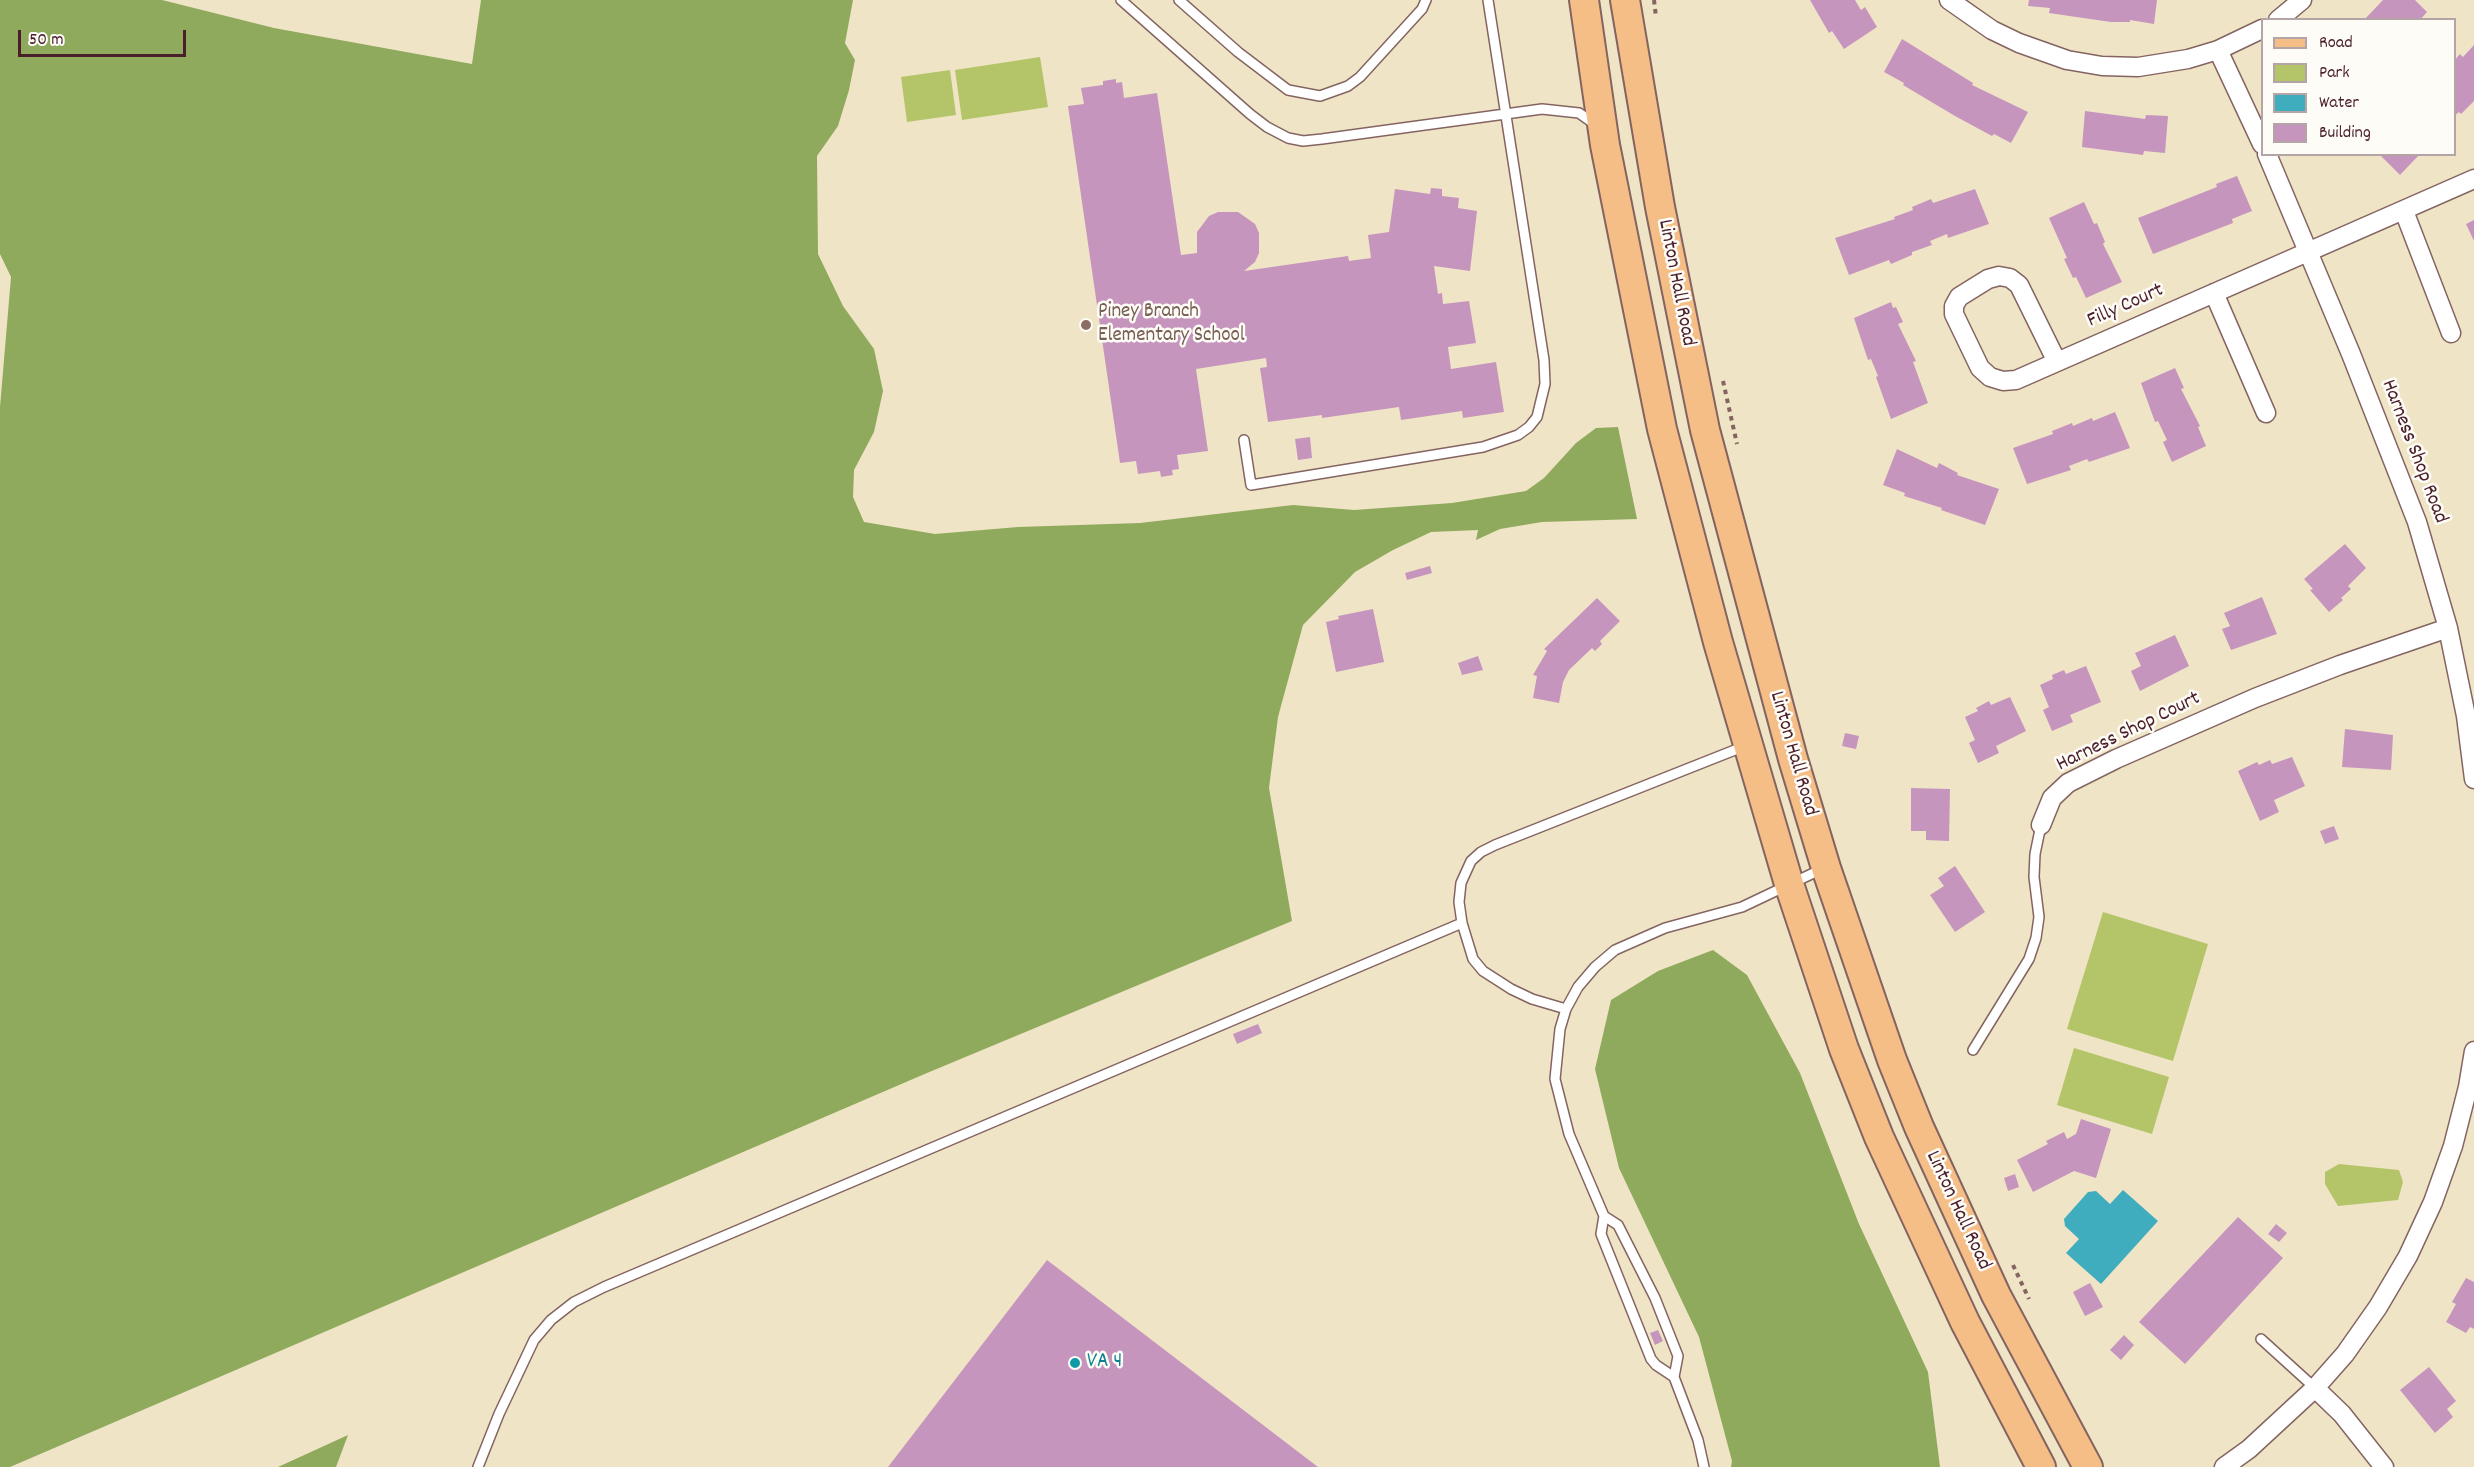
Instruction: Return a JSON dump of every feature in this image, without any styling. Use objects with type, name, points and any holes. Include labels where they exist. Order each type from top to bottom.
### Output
[{"type":"main road","name":"Linton Hall Road","points":[[1584,0],[1603,131],[1662,429],[1748,745],[1789,884],[1844,1049],[1879,1137],[1965,1322],[2041,1467]]},
{"type":"main road","name":"Linton Hall Road","points":[[1625,0],[1660,207],[1705,430],[1793,759],[1826,868],[1888,1050],[1919,1127],[1996,1294],[2088,1467]]},
{"type":"street","points":[[1949,0],[1992,30],[2019,43],[2067,60],[2102,66],[2138,67],[2188,60],[2218,50],[2261,29]]},
{"type":"street","points":[[2280,18],[2302,0]]},
{"type":"street","points":[[2218,50],[2261,142]]},
{"type":"street","name":"Harness Shop Road","points":[[2268,156],[2351,354],[2417,522],[2448,628],[2466,716],[2474,779]]},
{"type":"street","name":"Filly Court","points":[[2057,362],[2019,285],[2010,278],[1999,276],[1988,279],[1959,297],[1954,306],[1954,314],[1980,368],[1990,377],[2003,381],[2016,380],[2474,179]]},
{"type":"street","points":[[2404,211],[2451,333]]},
{"type":"street","points":[[2214,292],[2266,413]]},
{"type":"street","name":"Harness Shop Court","points":[[2041,825],[2052,798],[2068,783],[2116,759],[2255,698],[2340,664],[2448,628]]},
{"type":"street","points":[[2224,1467],[2257,1442],[2315,1388],[2345,1354],[2378,1306],[2408,1256],[2433,1203],[2453,1146],[2468,1087],[2474,1051]]},
{"type":"street","points":[[2315,1388],[2342,1414],[2384,1467]]},
{"type":"lane","points":[[1121,0],[1250,114],[1267,127],[1288,138],[1303,141],[1322,139],[1542,110],[1580,113],[1592,120],[1603,131]]},
{"type":"lane","points":[[1179,0],[1238,52],[1288,90],[1320,96],[1348,86],[1360,77],[1422,9],[1426,0]]},
{"type":"lane","points":[[1244,440],[1251,485],[1483,447],[1518,435],[1537,417],[1545,384],[1544,360],[1488,0]]},
{"type":"lane","points":[[1566,1010],[1532,999],[1511,989],[1483,971],[1473,959],[1462,923],[1460,902],[1461,884],[1470,861],[1481,852],[1748,745]]},
{"type":"lane","name":"Harness Shop Court","points":[[1973,1050],[2029,958],[2036,938],[2039,917],[2034,877],[2035,854],[2041,825]]},
{"type":"lane","points":[[1674,1377],[1651,1359],[1601,1234],[1604,1216],[1569,1134],[1555,1079],[1560,1029],[1566,1010],[1578,987],[1595,967],[1615,950],[1665,928],[1742,907],[1826,868]]},
{"type":"lane","points":[[478,1467],[499,1414],[534,1340],[551,1320],[574,1302],[1462,923]]},
{"type":"lane","points":[[1604,1216],[1618,1225],[1655,1298],[1678,1356],[1674,1377],[1698,1440],[1704,1467]]},
{"type":"lane","points":[[2261,1339],[2315,1388]]},
{"type":"path","points":[[1654,0],[1656,23]]},
{"type":"path","points":[[1723,378],[1738,447]]},
{"type":"path","points":[[2012,1263],[2032,1305]]},
{"type":"green space","points":[[0,0],[162,0],[274,28],[472,64],[481,0],[853,0],[845,43],[855,60],[849,90],[838,126],[817,156],[818,254],[843,306],[874,349],[883,391],[874,432],[854,470],[853,497],[864,522],[935,534],[1018,527],[1140,523],[1293,505],[1354,510],[1452,503],[1526,491],[1544,478],[1576,443],[1596,428],[1618,427],[1637,519],[1542,522],[1500,529],[1476,540],[1478,530],[1431,532],[1355,572],[1303,625],[1278,717],[1269,788],[1292,921],[927,1073],[10,1467],[0,1467],[0,407],[11,277],[0,254]]},
{"type":"green space","points":[[1040,57],[1048,107],[962,120],[955,70]]},
{"type":"green space","points":[[950,70],[956,115],[907,122],[901,77]]},
{"type":"green space","points":[[2103,912],[2208,944],[2173,1061],[2067,1029]]},
{"type":"green space","points":[[1713,950],[1747,975],[1800,1073],[1859,1224],[1928,1372],[1940,1467],[1731,1467],[1732,1461],[1699,1337],[1619,1168],[1595,1069],[1611,1000],[1658,971]]},
{"type":"green space","points":[[2074,1048],[2169,1077],[2152,1134],[2057,1105]]},
{"type":"green space","points":[[2339,1164],[2399,1170],[2403,1182],[2398,1200],[2338,1206],[2325,1184],[2325,1172]]},
{"type":"green space","points":[[348,1435],[336,1467],[278,1467]]},
{"type":"water","points":[[2123,1190],[2158,1221],[2101,1284],[2066,1253],[2079,1239],[2065,1226],[2064,1219],[2088,1192],[2096,1191],[2110,1204]]},
{"type":"building","points":[[1810,0],[1855,0],[1861,10],[1865,7],[1877,27],[1844,49],[1832,31],[1829,33]]},
{"type":"building","points":[[2029,0],[2157,0],[2154,24],[2130,20],[2130,22],[2111,22],[2049,13],[2050,8],[2028,6]]},
{"type":"building","points":[[2383,0],[2415,0],[2427,12],[2422,18],[2366,18]]},
{"type":"building","points":[[1902,39],[1973,83],[1972,85],[2028,112],[2011,143],[1994,134],[1992,136],[1955,116],[1884,72]]},
{"type":"building","points":[[2474,45],[2474,101],[2461,114],[2459,112],[2456,114],[2456,59],[2460,54],[2463,57]]},
{"type":"building","points":[[1116,79],[1116,83],[1122,82],[1124,98],[1157,93],[1181,255],[1197,253],[1197,232],[1209,216],[1218,212],[1238,212],[1255,224],[1259,233],[1259,253],[1255,262],[1244,271],[1348,256],[1349,261],[1371,258],[1368,235],[1389,232],[1395,189],[1430,194],[1431,188],[1442,189],[1442,196],[1459,198],[1458,208],[1477,211],[1470,271],[1434,266],[1438,294],[1442,293],[1443,304],[1469,301],[1476,343],[1448,347],[1451,369],[1496,362],[1504,412],[1463,418],[1462,411],[1401,420],[1399,407],[1322,418],[1322,415],[1268,422],[1260,368],[1267,367],[1266,358],[1196,369],[1208,451],[1177,455],[1179,469],[1172,470],[1173,475],[1161,477],[1160,471],[1138,474],[1136,461],[1120,463],[1068,106],[1084,104],[1081,88],[1103,85],[1103,81]]},
{"type":"building","points":[[2085,111],[2145,119],[2146,115],[2168,116],[2165,153],[2144,151],[2143,155],[2082,147]]},
{"type":"building","points":[[2381,156],[2418,156],[2400,175]]},
{"type":"building","points":[[2237,176],[2252,211],[2232,219],[2233,223],[2153,254],[2138,218],[2217,187],[2216,184]]},
{"type":"building","points":[[1975,189],[1989,224],[1948,238],[1947,234],[1930,241],[1932,245],[1912,252],[1912,255],[1891,264],[1889,260],[1849,275],[1835,238],[1895,219],[1894,217],[1913,210],[1912,207],[1931,199],[1933,203]]},
{"type":"building","points":[[2084,202],[2094,224],[2097,223],[2105,242],[2103,244],[2122,282],[2086,298],[2064,259],[2067,258],[2049,218]]},
{"type":"building","points":[[2474,220],[2474,241],[2466,224]]},
{"type":"building","points":[[1891,302],[1903,322],[1898,324],[1916,361],[1913,362],[1928,403],[1891,419],[1876,377],[1878,376],[1871,359],[1868,360],[1854,318]]},
{"type":"building","points":[[2175,368],[2184,388],[2181,389],[2200,426],[2198,427],[2206,446],[2172,462],[2163,442],[2167,440],[2158,421],[2155,422],[2141,383]]},
{"type":"building","points":[[2115,412],[2130,448],[2089,462],[2087,459],[2069,466],[2071,470],[2027,484],[2013,448],[2053,434],[2052,431],[2072,423],[2073,426],[2092,418],[2093,421]]},
{"type":"building","points":[[1310,437],[1312,458],[1298,460],[1295,439]]},
{"type":"building","points":[[1897,449],[1937,468],[1939,463],[1958,473],[1957,475],[1999,489],[1985,525],[1904,496],[1905,493],[1883,485]]},
{"type":"building","points":[[2345,544],[2366,568],[2348,586],[2351,589],[2341,598],[2343,600],[2329,612],[2310,590],[2313,589],[2304,579]]},
{"type":"building","points":[[1430,566],[1432,573],[1407,580],[1405,573]]},
{"type":"building","points":[[2262,597],[2277,634],[2231,650],[2222,629],[2230,626],[2224,613]]},
{"type":"building","points":[[1597,598],[1620,621],[1600,641],[1602,644],[1595,651],[1592,648],[1569,670],[1563,682],[1559,703],[1533,698],[1537,676],[1533,675],[1547,651],[1544,649]]},
{"type":"building","points":[[1373,609],[1384,662],[1336,672],[1326,622],[1339,619],[1338,616]]},
{"type":"building","points":[[2175,635],[2189,666],[2140,691],[2131,671],[2141,666],[2135,653]]},
{"type":"building","points":[[1478,656],[1483,670],[1462,675],[1458,663]]},
{"type":"building","points":[[2086,666],[2101,702],[2070,715],[2073,722],[2052,731],[2043,710],[2049,707],[2040,685],[2053,679],[2052,675],[2064,670],[2066,674]]},
{"type":"building","points":[[2010,697],[2026,731],[1996,746],[1999,753],[1978,763],[1969,743],[1975,740],[1965,717],[1978,711],[1976,708],[1989,701],[1991,705]]},
{"type":"building","points":[[2345,729],[2393,735],[2391,770],[2342,767]]},
{"type":"building","points":[[1845,733],[1859,736],[1856,749],[1842,746]]},
{"type":"building","points":[[2292,757],[2305,786],[2274,800],[2279,812],[2260,821],[2238,771],[2257,762],[2259,765],[2270,760],[2272,764]]},
{"type":"building","points":[[1911,788],[1950,789],[1949,841],[1926,840],[1926,831],[1911,831]]},
{"type":"building","points":[[2334,826],[2339,839],[2325,844],[2320,831]]},
{"type":"building","points":[[1955,866],[1985,912],[1955,932],[1930,895],[1944,886],[1938,878]]},
{"type":"building","points":[[1258,1024],[1262,1033],[1237,1044],[1233,1034]]},
{"type":"building","points":[[2081,1119],[2111,1129],[2096,1178],[2074,1171],[2033,1192],[2017,1160],[2048,1144],[2046,1141],[2064,1132],[2067,1139],[2076,1134]]},
{"type":"building","points":[[2015,1174],[2019,1187],[2008,1191],[2004,1178]]},
{"type":"building","points":[[2238,1217],[2283,1258],[2185,1364],[2139,1322]]},
{"type":"building","points":[[2276,1224],[2287,1233],[2279,1242],[2268,1234]]},
{"type":"building","name":"VA 4","points":[[1047,1260],[1318,1467],[888,1467]]},
{"type":"building","points":[[2466,1278],[2474,1282],[2474,1329],[2470,1327],[2466,1333],[2446,1322],[2456,1304],[2452,1302]]},
{"type":"building","points":[[2090,1283],[2103,1307],[2085,1316],[2073,1292]]},
{"type":"building","points":[[1658,1330],[1663,1341],[1655,1345],[1650,1333]]},
{"type":"building","points":[[2124,1335],[2134,1345],[2121,1360],[2110,1350]]},
{"type":"building","points":[[2429,1367],[2456,1401],[2447,1409],[2453,1417],[2435,1433],[2400,1390]]},
{"type":"place","name":"Piney Branch Elementary School","points":[[1086,325]]},
{"type":"place","name":"VA 4","points":[[1075,1363]]}]
